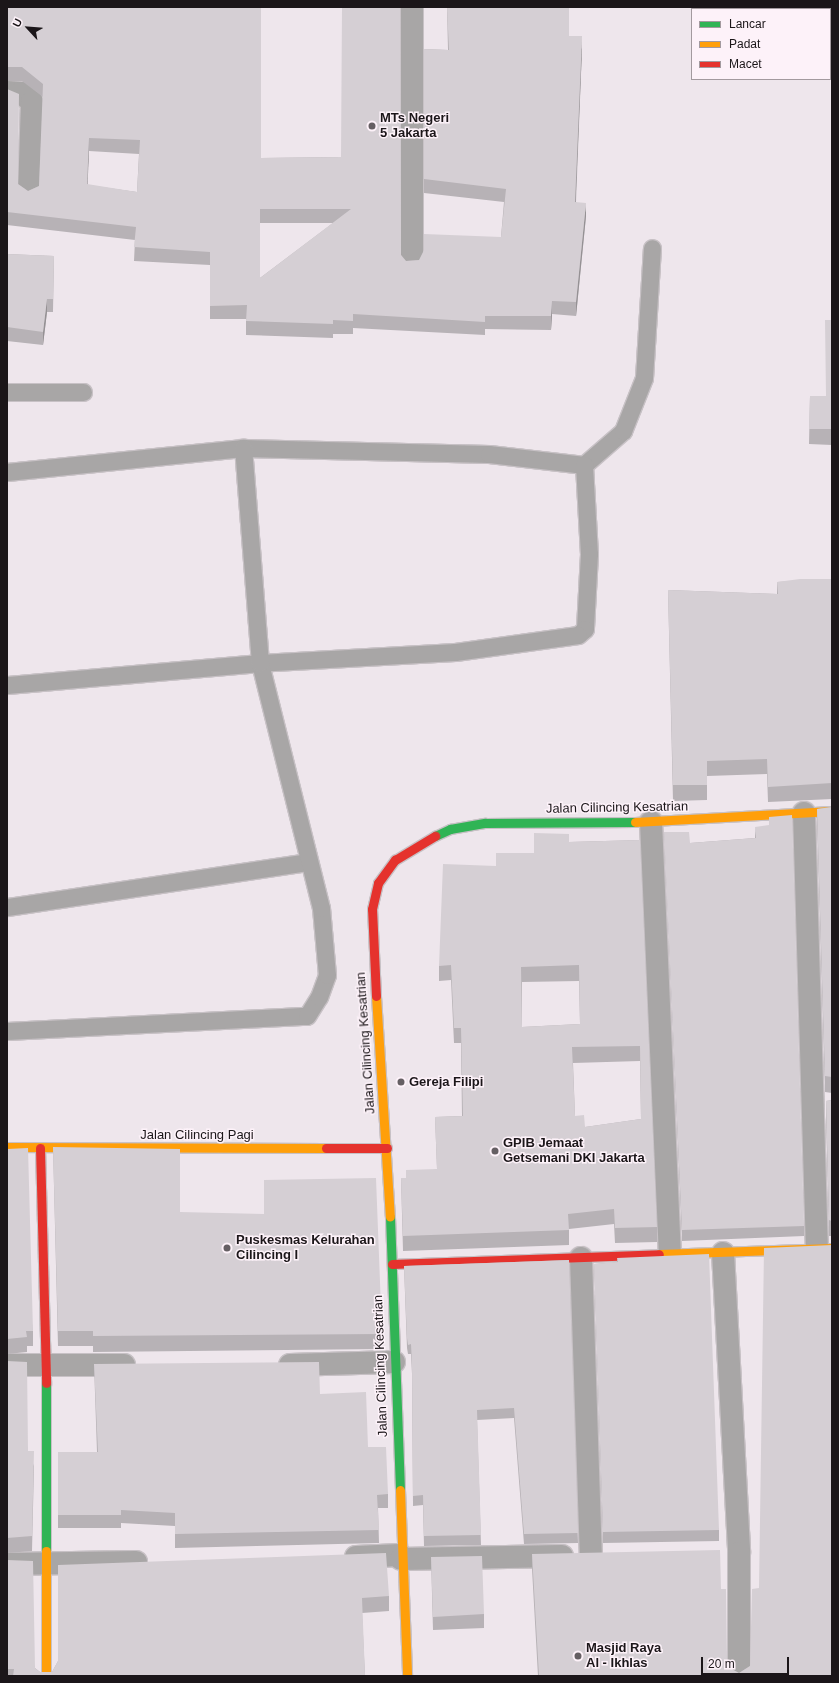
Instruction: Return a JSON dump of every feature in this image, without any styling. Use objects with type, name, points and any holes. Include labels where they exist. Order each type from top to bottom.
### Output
[{"type":"street","points":[[412,7],[412,262]]},
{"type":"street","points":[[7,92],[21,93],[32,102],[29,192]]},
{"type":"street","name":"Jalan Cilincing Kesatrian","points":[[407,1676],[400,1557],[392,1264],[387,1148],[372,909],[378,883],[395,860],[421,842],[450,829],[485,823],[651,822],[832,811]]},
{"type":"street","points":[[392,1264],[670,1255],[825,1248],[821,1104],[804,813]]},
{"type":"street","points":[[651,822],[670,1255]]},
{"type":"street","name":"Jalan Cilincing Pagi","points":[[7,1147],[387,1148]]},
{"type":"street","points":[[40,1148],[46,1365],[46,1676]]},
{"type":"street","points":[[723,1253],[739,1553],[739,1676]]},
{"type":"street","points":[[581,1258],[591,1556]]},
{"type":"street","points":[[268,1365],[394,1362]]},
{"type":"street","points":[[7,1365],[149,1365]]},
{"type":"street","points":[[716,1554],[739,1553]]},
{"type":"street","points":[[337,1558],[614,1555]]},
{"type":"street","points":[[7,1564],[156,1562]]},
{"type":"lane","points":[[7,472],[243,448],[489,454],[584,465],[623,431],[644,378],[652,248]]},
{"type":"lane","points":[[7,392],[83,392]]},
{"type":"lane","points":[[7,1031],[307,1016],[327,975],[321,908],[260,663],[243,448]]},
{"type":"lane","points":[[7,685],[260,663],[456,652],[582,633],[589,554],[584,465]]},
{"type":"lane","points":[[7,907],[310,862]]},
{"type":"building","points":[[7,7],[261,7],[261,158],[341,157],[342,7],[400,7],[401,255],[406,261],[419,260],[424,250],[424,234],[501,237],[506,189],[424,179],[424,49],[449,50],[447,7],[569,7],[569,36],[582,36],[575,202],[586,203],[576,302],[552,301],[551,316],[485,316],[485,322],[353,314],[353,321],[333,320],[333,324],[246,321],[247,305],[210,306],[210,252],[134,247],[136,227],[7,212],[7,89],[19,94],[18,184],[28,191],[39,186],[43,84],[22,67],[7,67]],"holes":[[[89,138],[140,140],[137,192],[87,184]],[[260,209],[351,209],[260,278]]]},
{"type":"building","points":[[7,254],[54,256],[53,299],[47,299],[43,332],[7,327]]},
{"type":"building","points":[[825,320],[832,320],[832,429],[809,429],[810,396],[826,396]]},
{"type":"building","points":[[800,579],[832,579],[832,783],[768,787],[767,759],[707,761],[707,785],[673,785],[668,590],[778,594],[777,582]]},
{"type":"building","points":[[832,807],[832,1077],[825,1076],[817,809]]},
{"type":"building","points":[[792,815],[804,1226],[682,1230],[664,832],[689,832],[690,843],[756,838],[755,827],[769,825],[769,817]]},
{"type":"building","points":[[534,833],[569,834],[569,842],[640,840],[657,1227],[615,1228],[614,1209],[568,1214],[569,1230],[403,1236],[401,1178],[406,1178],[406,1170],[437,1169],[435,1117],[463,1116],[461,1028],[454,1028],[451,965],[439,966],[443,864],[496,866],[496,853],[534,853]],"holes":[[[579,965],[580,1024],[522,1027],[521,967]],[[640,1046],[641,1119],[585,1127],[584,1115],[575,1116],[572,1047]]]},
{"type":"building","points":[[832,1100],[832,1221],[829,1220],[826,1101]]},
{"type":"building","points":[[53,1147],[180,1149],[180,1212],[264,1214],[264,1180],[376,1178],[382,1334],[93,1336],[93,1331],[58,1331]]},
{"type":"building","points":[[28,1148],[33,1331],[26,1331],[27,1337],[7,1339],[7,1149]]},
{"type":"building","points":[[832,1245],[832,1676],[539,1676],[532,1554],[720,1550],[721,1589],[726,1589],[728,1667],[739,1673],[750,1666],[752,1589],[759,1588],[764,1248]]},
{"type":"building","points":[[709,1254],[719,1530],[603,1532],[594,1264],[618,1262],[617,1258]]},
{"type":"building","points":[[569,1260],[578,1533],[524,1534],[514,1408],[477,1410],[481,1535],[424,1536],[423,1495],[413,1496],[412,1365],[411,1344],[408,1345],[407,1338],[404,1266]]},
{"type":"building","points":[[7,1361],[27,1362],[28,1451],[34,1451],[32,1536],[7,1538]]},
{"type":"building","points":[[319,1362],[320,1394],[366,1392],[368,1447],[386,1447],[388,1494],[377,1495],[379,1530],[175,1534],[175,1513],[121,1510],[121,1515],[58,1515],[58,1452],[98,1452],[94,1364]]},
{"type":"building","points":[[386,1553],[389,1596],[362,1598],[365,1676],[13,1676],[14,1669],[7,1669],[7,1560],[33,1561],[35,1668],[40,1672],[52,1672],[58,1661],[58,1565]]},
{"type":"building","points":[[482,1556],[484,1614],[433,1617],[431,1557]]},
{"type":"traffic: fast","points":[[435,836],[450,829],[485,823],[635,822]]},
{"type":"traffic: fast","points":[[390,1217],[400,1490]]},
{"type":"traffic: fast","points":[[46,1383],[46,1551]]},
{"type":"traffic: slow","points":[[635,822],[832,811]]},
{"type":"traffic: slow","points":[[376,996],[390,1217]]},
{"type":"traffic: slow","points":[[7,1147],[326,1148]]},
{"type":"traffic: slow","points":[[659,1254],[832,1248]]},
{"type":"traffic: slow","points":[[400,1490],[407,1676]]},
{"type":"traffic: slow","points":[[46,1551],[46,1676]]},
{"type":"traffic: jam","points":[[376,996],[372,909],[378,883],[395,860],[435,836]]},
{"type":"traffic: jam","points":[[40,1148],[46,1383]]},
{"type":"traffic: jam","points":[[326,1148],[387,1148]]},
{"type":"traffic: jam","points":[[392,1264],[659,1254]]},
{"type":"place","name":"MTs Negeri 5 Jakarta","points":[[372,126]]},
{"type":"place","name":"Gereja Filipi","points":[[401,1082]]},
{"type":"place","name":"GPIB Jemaat Getsemani DKI Jakarta","points":[[495,1151]]},
{"type":"place","name":"Puskesmas Kelurahan Cilincing I","points":[[227,1248]]},
{"type":"place","name":"Masjid Raya Al - Ikhlas","points":[[578,1656]]}]
